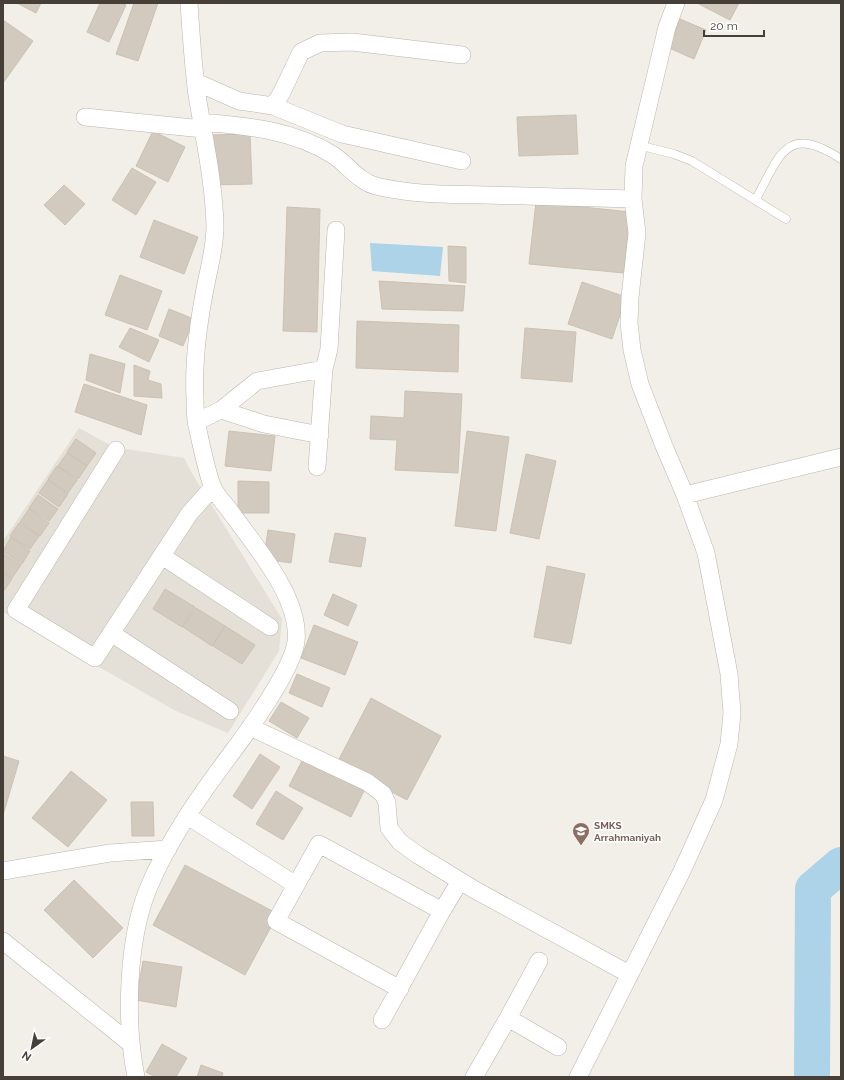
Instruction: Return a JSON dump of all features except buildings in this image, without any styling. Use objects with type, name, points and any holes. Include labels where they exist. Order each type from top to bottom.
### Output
[{"type":"street","points":[[136,1077],[131,1044],[130,987],[134,938],[139,915],[148,889],[168,849],[188,816],[250,727],[289,664],[295,645],[296,626],[292,609],[283,588],[213,487],[196,422],[194,378],[195,347],[214,246],[213,199],[196,82],[188,3]]},
{"type":"street","points":[[578,1077],[682,871],[714,800],[728,744],[732,713],[729,674],[706,553],[685,495],[640,384],[632,350],[629,323],[630,297],[637,233],[633,199],[634,166],[667,27],[676,3]]},
{"type":"street","points":[[273,106],[281,94],[301,52],[320,42],[352,42],[462,55]]},
{"type":"street","points":[[196,82],[239,100],[273,106],[342,134],[462,161]]},
{"type":"street","points":[[85,118],[253,127],[284,134],[316,146],[334,156],[366,182],[376,186],[420,193],[633,199]]},
{"type":"street","points":[[317,467],[324,369],[329,349],[336,230]]},
{"type":"street","points":[[196,422],[221,410],[257,381],[324,369]]},
{"type":"street","points":[[221,410],[264,424],[320,435]]},
{"type":"street","points":[[116,450],[16,610],[95,658],[189,514],[213,487]]},
{"type":"street","points":[[685,495],[841,457]]},
{"type":"street","points":[[162,556],[270,627]]},
{"type":"street","points":[[111,633],[230,711]]},
{"type":"street","points":[[250,727],[367,782],[383,794],[388,803],[389,828],[400,842],[418,856],[460,881],[629,974]]},
{"type":"street","points":[[188,816],[296,885]]},
{"type":"street","points":[[400,989],[276,921],[319,844],[442,911]]},
{"type":"street","points":[[3,871],[110,853],[168,849]]},
{"type":"street","points":[[382,1020],[460,881]]},
{"type":"street","points":[[3,941],[131,1044]]},
{"type":"street","points":[[474,1077],[539,961]]},
{"type":"street","points":[[508,1018],[558,1047]]},
{"type":"lane","points":[[756,199],[781,154],[794,144],[809,143],[828,150],[841,159]]},
{"type":"lane","points":[[638,145],[674,154],[692,161],[756,199],[786,219]]},
{"type":"shaded area","points":[[79,428],[114,447],[184,458],[282,619],[279,651],[228,733],[176,711],[3,612],[3,541]]},
{"type":"water","points":[[370,243],[443,247],[440,276],[372,271]]},
{"type":"waterway","points":[[812,1077],[813,889],[841,865]]},
{"type":"place","name":"SMKS Arrahmaniyah","points":[[581,846]]}]
